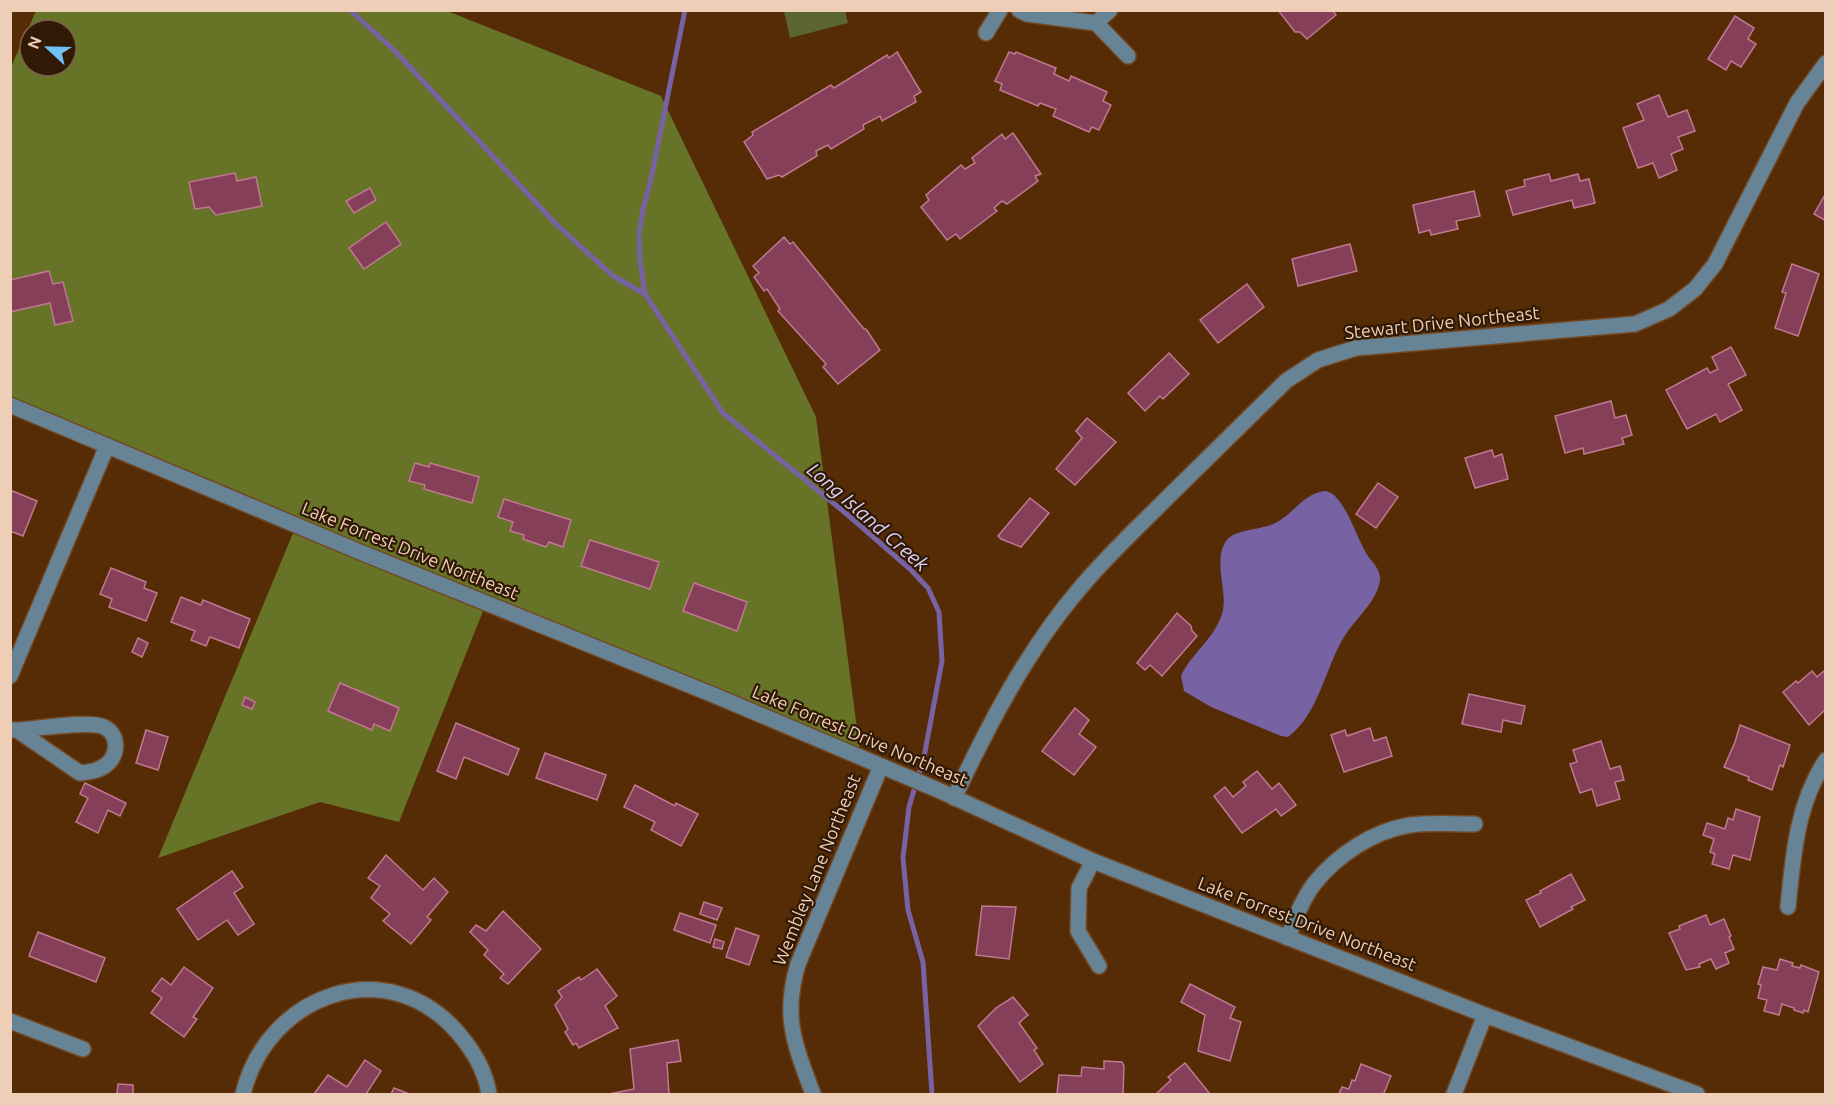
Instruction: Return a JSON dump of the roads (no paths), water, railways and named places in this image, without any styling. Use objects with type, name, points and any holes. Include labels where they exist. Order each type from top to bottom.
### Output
[{"type":"street","points":[[986,33],[1000,10]]},
{"type":"street","points":[[1019,10],[1028,14],[1096,23],[1128,56]]},
{"type":"street","points":[[1096,23],[1110,10]]},
{"type":"street","name":"Stewart Drive Northeast","points":[[954,798],[1007,693],[1042,639],[1079,589],[1108,557],[1286,381],[1318,360],[1356,348],[1635,324],[1669,309],[1695,289],[1715,264],[1797,103],[1814,76],[1826,63]]},
{"type":"street","name":"Lake Forrest Drive Northeast","points":[[10,405],[360,552],[716,696],[938,790],[1093,861],[1485,1015],[1697,1095]]},
{"type":"street","points":[[10,676],[107,446]]},
{"type":"street","points":[[93,724],[104,727],[112,733],[116,739],[115,748],[112,759],[106,765],[97,770],[80,773],[14,730],[93,724]]},
{"type":"street","points":[[1788,907],[1794,844],[1808,793],[1826,760]]},
{"type":"street","name":"Wembley Lane Northeast","points":[[813,1095],[792,1030],[790,1005],[793,982],[798,964],[881,766]]},
{"type":"street","points":[[1287,938],[1298,910],[1314,884],[1334,863],[1358,845],[1385,832],[1411,825],[1475,824]]},
{"type":"street","points":[[1093,861],[1079,888],[1078,931],[1099,966]]},
{"type":"street","points":[[243,1095],[246,1079],[261,1049],[283,1023],[298,1011],[333,994],[353,990],[374,990],[412,999],[430,1008],[448,1022],[472,1049],[482,1067],[489,1095]]},
{"type":"street","points":[[1454,1095],[1485,1015]]},
{"type":"street","points":[[10,1021],[83,1049]]},
{"type":"waterway","points":[[350,10],[395,51],[555,223],[613,276],[645,294]]},
{"type":"waterway","name":"Long Island Creek","points":[[685,10],[639,235],[645,294],[723,413],[910,569],[928,588],[939,612],[942,661],[924,757],[909,807],[903,858],[908,910],[923,962],[932,1094]]}]
